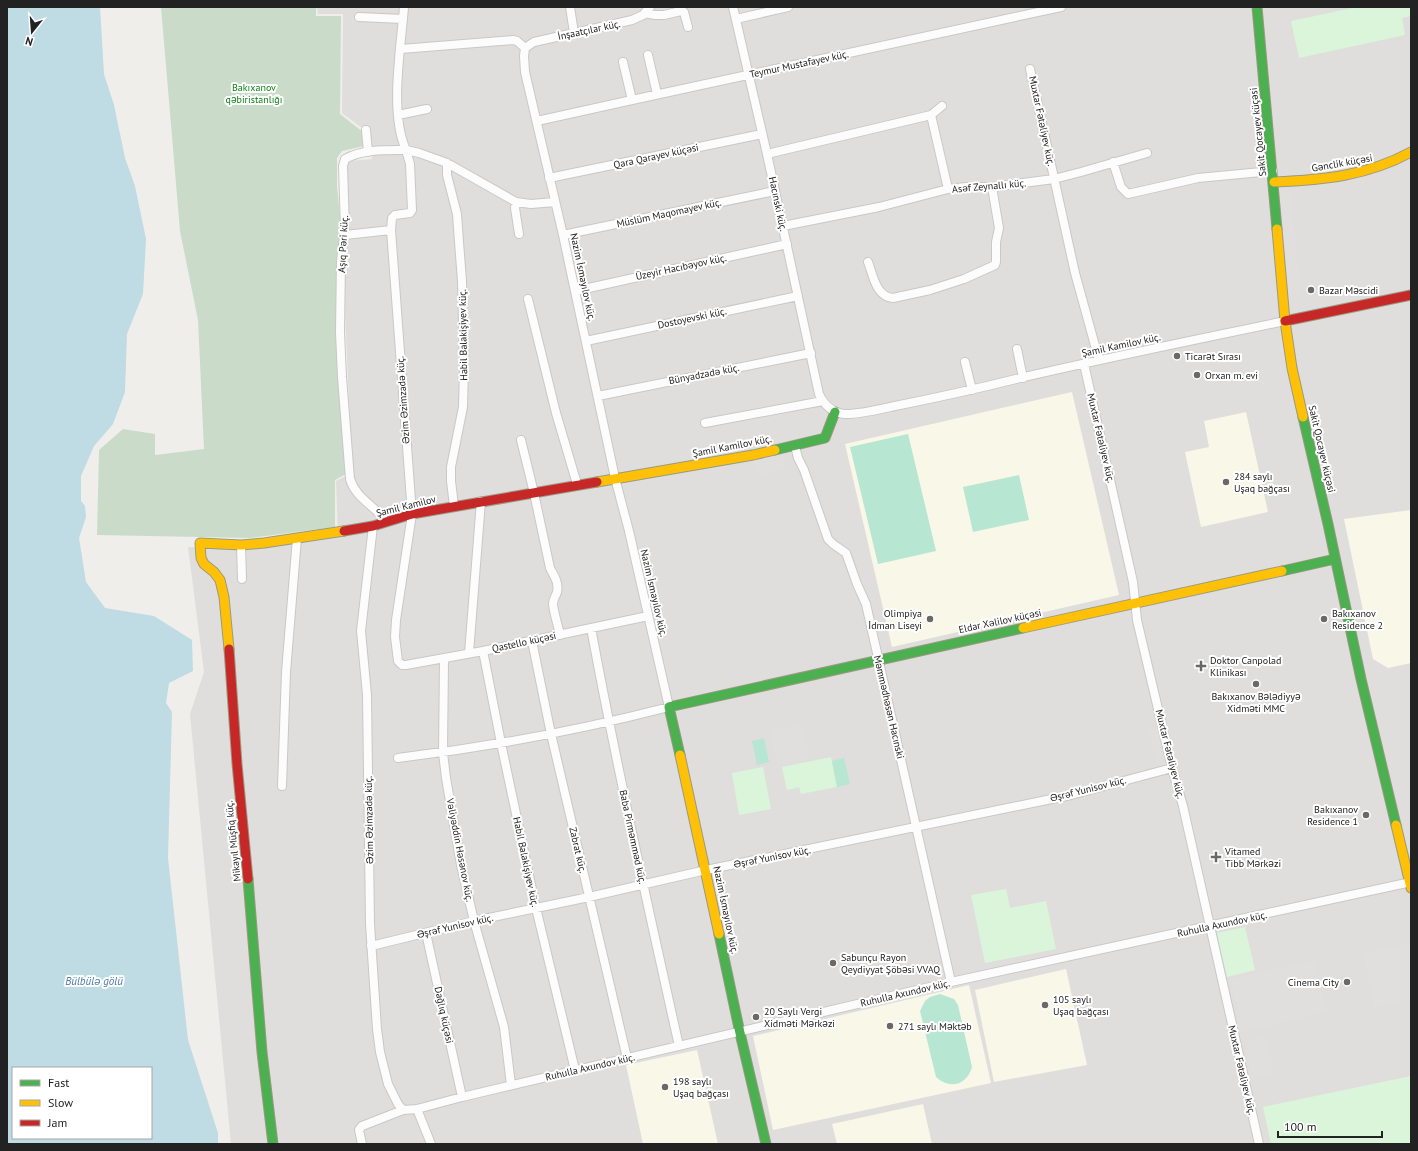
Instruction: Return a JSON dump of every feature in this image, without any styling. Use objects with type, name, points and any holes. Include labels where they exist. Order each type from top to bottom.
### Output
[{"type":"street","points":[[345,235],[391,230],[392,218],[410,213],[412,210],[410,164],[399,129],[398,115],[398,74],[404,7]]},
{"type":"street","points":[[570,7],[574,33]]},
{"type":"street","name":"Hacınski küç.","points":[[733,7],[767,154],[819,394],[822,401]]},
{"type":"street","points":[[736,19],[788,7]]},
{"type":"street","name":"Teymur Mustafayev küç.","points":[[537,121],[1061,7]]},
{"type":"street","name":"Sakit Qocayev küçəsi","points":[[1257,7],[1274,182],[1285,321],[1292,368],[1362,686],[1409,870],[1411,884]]},
{"type":"street","points":[[648,10],[655,15],[681,11],[684,12],[688,27]]},
{"type":"street","name":"İnşaatçılar küç.","points":[[525,48],[534,42],[632,20],[648,10]]},
{"type":"street","points":[[359,17],[404,19]]},
{"type":"street","points":[[401,49],[513,40],[517,41],[525,48]]},
{"type":"street","name":"Nazim İsmayılov küç.","points":[[525,48],[525,72],[563,236],[615,478],[629,531],[706,870],[740,1032],[766,1144]]},
{"type":"street","points":[[648,55],[657,94]]},
{"type":"street","points":[[623,62],[632,100]]},
{"type":"street","name":"Muxtar Fətəliyev küç.","points":[[1030,69],[1075,273],[1099,360]]},
{"type":"street","points":[[767,154],[931,115],[942,106]]},
{"type":"street","points":[[398,115],[427,109]]},
{"type":"street","points":[[931,115],[948,190]]},
{"type":"street","points":[[366,130],[368,152]]},
{"type":"street","name":"Qara Qarayev küçəsi","points":[[549,178],[762,134]]},
{"type":"street","name":"Aşıq Pəri küç.","points":[[386,522],[381,514],[359,495],[350,479],[340,332],[341,260],[345,235],[345,158],[368,152],[406,150],[420,153],[447,164],[516,202]]},
{"type":"street","name":"Gənclik küçəsi","points":[[1274,182],[1328,178],[1366,171],[1392,163],[1411,152]]},
{"type":"street","name":"Asəf Zeynallı küç.","points":[[783,226],[879,207],[948,190],[966,187],[992,187],[1054,179],[1147,153]]},
{"type":"street","points":[[1113,162],[1121,187],[1128,194],[1204,178],[1273,171]]},
{"type":"street","name":"Habil Balakişiyev küç.","points":[[447,164],[447,175],[457,214],[462,281],[464,369],[463,407],[451,467],[454,506]]},
{"type":"street","points":[[868,262],[877,287],[882,294],[893,298],[964,280],[993,266],[996,262],[996,242],[999,228],[992,187]]},
{"type":"street","name":"Müslüm Maqomayev küç.","points":[[563,236],[775,191]]},
{"type":"street","points":[[519,234],[515,208],[516,202],[531,204],[555,202]]},
{"type":"street","name":"Əzim Əzimzadə küç.","points":[[391,230],[412,514],[396,620],[396,640],[398,661],[400,663]]},
{"type":"street","name":"Üzeyir Hacıbəyov küç.","points":[[575,291],[787,244]]},
{"type":"street","name":"Şamil Kamilov küç.","points":[[615,478],[795,446],[825,438],[835,412],[845,414],[874,410],[972,390],[1099,360],[1411,295]]},
{"type":"street","name":"Dostoyevski küç.","points":[[586,341],[798,296]]},
{"type":"street","points":[[528,299],[556,413],[577,484]]},
{"type":"street","points":[[1017,349],[1023,378]]},
{"type":"street","name":"Bünyadzadə küç.","points":[[598,396],[811,353]]},
{"type":"street","points":[[965,362],[972,390]]},
{"type":"street","name":"Muxtar Fətəliyev küç.","points":[[1084,364],[1133,582],[1137,620],[1172,768],[1183,806],[1258,1144]]},
{"type":"street","points":[[705,423],[822,401],[828,408],[835,412]]},
{"type":"street","points":[[521,440],[550,568],[557,582],[557,590],[553,601],[553,606],[560,635]]},
{"type":"street","name":"Məmmədhəsən Hacınski","points":[[795,446],[828,539],[846,553],[856,584],[866,604],[951,982]]},
{"type":"street","name":"Şamil Kamilov","points":[[200,543],[241,545],[297,538],[373,526],[412,514],[454,506],[615,478]]},
{"type":"street","points":[[469,653],[481,502]]},
{"type":"street","name":"Əzim Əzimzadə küç.","points":[[373,526],[361,631],[367,695],[371,946],[380,1052],[388,1084],[398,1104],[403,1110]]},
{"type":"street","points":[[282,786],[286,672],[297,538]]},
{"type":"street","name":"Mikayıl Müşfiq küç.","points":[[200,543],[201,558],[204,564],[214,572],[220,580],[224,597],[262,1052],[273,1144]]},
{"type":"street","points":[[241,545],[242,578]]},
{"type":"street","name":"Eldar Xəlilov küçəsi","points":[[669,707],[1335,558]]},
{"type":"street","name":"Qastello küçəsi","points":[[400,663],[406,665],[444,659],[648,616]]},
{"type":"street","name":"Baba Pirməmməd küç.","points":[[590,628],[608,722],[679,1046]]},
{"type":"street","name":"Zabrat küç.","points":[[532,641],[551,734],[627,1058]]},
{"type":"street","name":"Habil Balakişiyev küç.","points":[[483,651],[536,908],[575,1070]]},
{"type":"street","name":"Vəliyəddin Həsənov küç.","points":[[444,659],[443,753],[461,865],[474,921],[504,1027],[511,1085]]},
{"type":"street","points":[[398,758],[443,753],[551,734],[669,707]]},
{"type":"street","name":"Əşrəf Yunisov küç.","points":[[371,946],[426,934],[474,921],[589,898],[706,870],[1071,795],[1172,768]]},
{"type":"street","name":"Ruhulla Axundov küç.","points":[[362,1144],[359,1130],[362,1126],[403,1110],[417,1109],[511,1085],[951,982],[1411,884]]},
{"type":"street","name":"Dağlıq küçəsi","points":[[426,934],[462,1097]]},
{"type":"street","points":[[417,1109],[431,1144]]},
{"type":"shaded area","points":[[317,7],[1411,7],[1411,1144],[231,1144],[190,714],[204,672],[188,547],[252,549],[338,536],[336,481],[352,473],[343,263],[346,164],[349,161],[372,159],[370,127],[362,128],[342,113],[343,14],[318,14]]},
{"type":"shaded area","points":[[1290,193],[1301,293],[1290,295],[1280,194]]},
{"type":"shaded area","points":[[1072,392],[1119,595],[892,647],[845,444]]},
{"type":"shaded area","name":"284 saylı Uşaq bağçası","points":[[1246,412],[1268,512],[1201,527],[1185,452],[1209,447],[1204,421]]},
{"type":"shaded area","points":[[780,448],[785,469],[757,475],[753,455]]},
{"type":"shaded area","points":[[1411,510],[1411,663],[1388,668],[1373,659],[1344,519]]},
{"type":"shaded area","points":[[802,725],[809,758],[778,764],[771,731]]},
{"type":"shaded area","points":[[1158,727],[1167,767],[1158,769],[1148,729]]},
{"type":"shaded area","points":[[1411,944],[1411,1000],[1375,1008],[1364,953]]},
{"type":"shaded area","points":[[1314,960],[1326,1012],[1242,1032],[1230,979]]},
{"type":"shaded area","points":[[1066,969],[1087,1065],[994,1082],[975,990]]},
{"type":"shaded area","points":[[969,985],[991,1083],[773,1130],[753,1036]]},
{"type":"shaded area","points":[[1266,1037],[1274,1073],[1252,1078],[1245,1042]]},
{"type":"shaded area","points":[[697,1050],[718,1144],[643,1144],[626,1065]]},
{"type":"shaded area","points":[[923,1104],[932,1144],[837,1144],[832,1124]]},
{"type":"green space","name":"Bakıxanov qəbiristanlığı","points":[[161,7],[316,7],[316,16],[341,16],[340,114],[363,132],[364,146],[342,151],[337,158],[337,186],[342,236],[346,474],[335,480],[335,527],[251,538],[97,535],[99,450],[123,429],[155,434],[155,455],[204,449],[198,320],[180,231]]},
{"type":"green space","points":[[1357,7],[1411,7],[1411,16],[1402,18],[1405,35],[1299,58],[1291,21]]},
{"type":"green space","points":[[908,434],[936,551],[878,564],[850,447]]},
{"type":"green space","points":[[1019,475],[1029,520],[973,532],[963,487]]},
{"type":"green space","points":[[764,738],[769,762],[757,765],[752,741]]},
{"type":"green space","points":[[831,757],[837,787],[801,794],[799,787],[787,790],[782,767]]},
{"type":"green space","points":[[844,758],[850,784],[837,787],[832,761]]},
{"type":"green space","points":[[763,767],[771,809],[739,815],[732,773]]},
{"type":"green space","points":[[1006,889],[1010,908],[1046,901],[1056,949],[985,963],[971,895]]},
{"type":"green space","points":[[1245,927],[1255,970],[1227,977],[1217,933]]},
{"type":"green space","points":[[940,994],[954,999],[958,1005],[972,1067],[966,1078],[957,1084],[941,1081],[936,1077],[920,1011],[925,1001],[930,997]]},
{"type":"green space","points":[[1411,1076],[1411,1144],[1271,1144],[1263,1107]]},
{"type":"water","name":"Bülbülə gölü","points":[[7,7],[100,7],[104,74],[114,105],[125,158],[135,186],[146,239],[143,294],[127,334],[125,392],[113,424],[94,446],[81,476],[81,501],[85,506],[86,517],[79,538],[86,582],[105,608],[154,616],[192,640],[193,671],[169,683],[166,703],[172,712],[168,858],[188,1040],[218,1133],[218,1144],[7,1144]]},
{"type":"traffic: fast","points":[[1257,7],[1277,229]]},
{"type":"traffic: fast","points":[[775,450],[825,438],[835,412]]},
{"type":"traffic: fast","points":[[1303,417],[1328,524],[1361,679],[1396,825]]},
{"type":"traffic: fast","points":[[1282,571],[1335,559]]},
{"type":"traffic: fast","points":[[680,755],[669,707],[1023,628]]},
{"type":"traffic: fast","points":[[248,879],[262,1052],[273,1144]]},
{"type":"traffic: fast","points":[[719,934],[766,1144]]},
{"type":"traffic: slow","points":[[1274,182],[1310,180],[1361,172],[1378,167],[1411,152]]},
{"type":"traffic: slow","points":[[1277,229],[1285,321],[1292,368],[1303,417]]},
{"type":"traffic: slow","points":[[597,482],[775,450]]},
{"type":"traffic: slow","points":[[229,649],[224,597],[220,580],[214,572],[204,564],[201,558],[200,543],[241,545],[344,531]]},
{"type":"traffic: slow","points":[[1023,628],[1282,571]]},
{"type":"traffic: slow","points":[[680,755],[719,934]]},
{"type":"traffic: slow","points":[[1396,825],[1411,888]]},
{"type":"traffic: jam","points":[[1285,321],[1411,295]]},
{"type":"traffic: jam","points":[[344,531],[373,526],[412,514],[597,482]]},
{"type":"traffic: jam","points":[[229,649],[237,764],[248,879]]},
{"type":"place","name":"Bazar Məscidi","points":[[1311,290]]},
{"type":"place","name":"Ticarət Sırası","points":[[1177,356]]},
{"type":"place","name":"Orxan m. evi","points":[[1197,375]]},
{"type":"place","name":"284 saylı Uşaq bağçası","points":[[1226,482]]},
{"type":"place","name":"Olimpiya İdman Liseyi","points":[[930,619]]},
{"type":"place","name":"Bakıxanov Residence 2","points":[[1324,619]]},
{"type":"place","name":"Doktor Canpolad Klinikası","points":[[1201,666]]},
{"type":"place","name":"Bakıxanov Bələdiyyə Xidməti MMC","points":[[1256,684]]},
{"type":"place","name":"Bakıxanov Residence 1","points":[[1366,815]]},
{"type":"place","name":"Vitamed Tibb Mərkəzi","points":[[1216,857]]},
{"type":"place","name":"Sabunçu Rayon Qeydiyyat Şöbəsi VVAQ","points":[[833,963]]},
{"type":"place","name":"Cinema City","points":[[1347,982]]},
{"type":"place","name":"105 saylı Uşaq bağçası","points":[[1045,1005]]},
{"type":"place","name":"20 Saylı Vergi Xidməti Mərkəzi","points":[[756,1017]]},
{"type":"place","name":"271 saylı Məktəb","points":[[890,1026]]},
{"type":"place","name":"198 saylı Uşaq bağçası","points":[[665,1087]]}]
